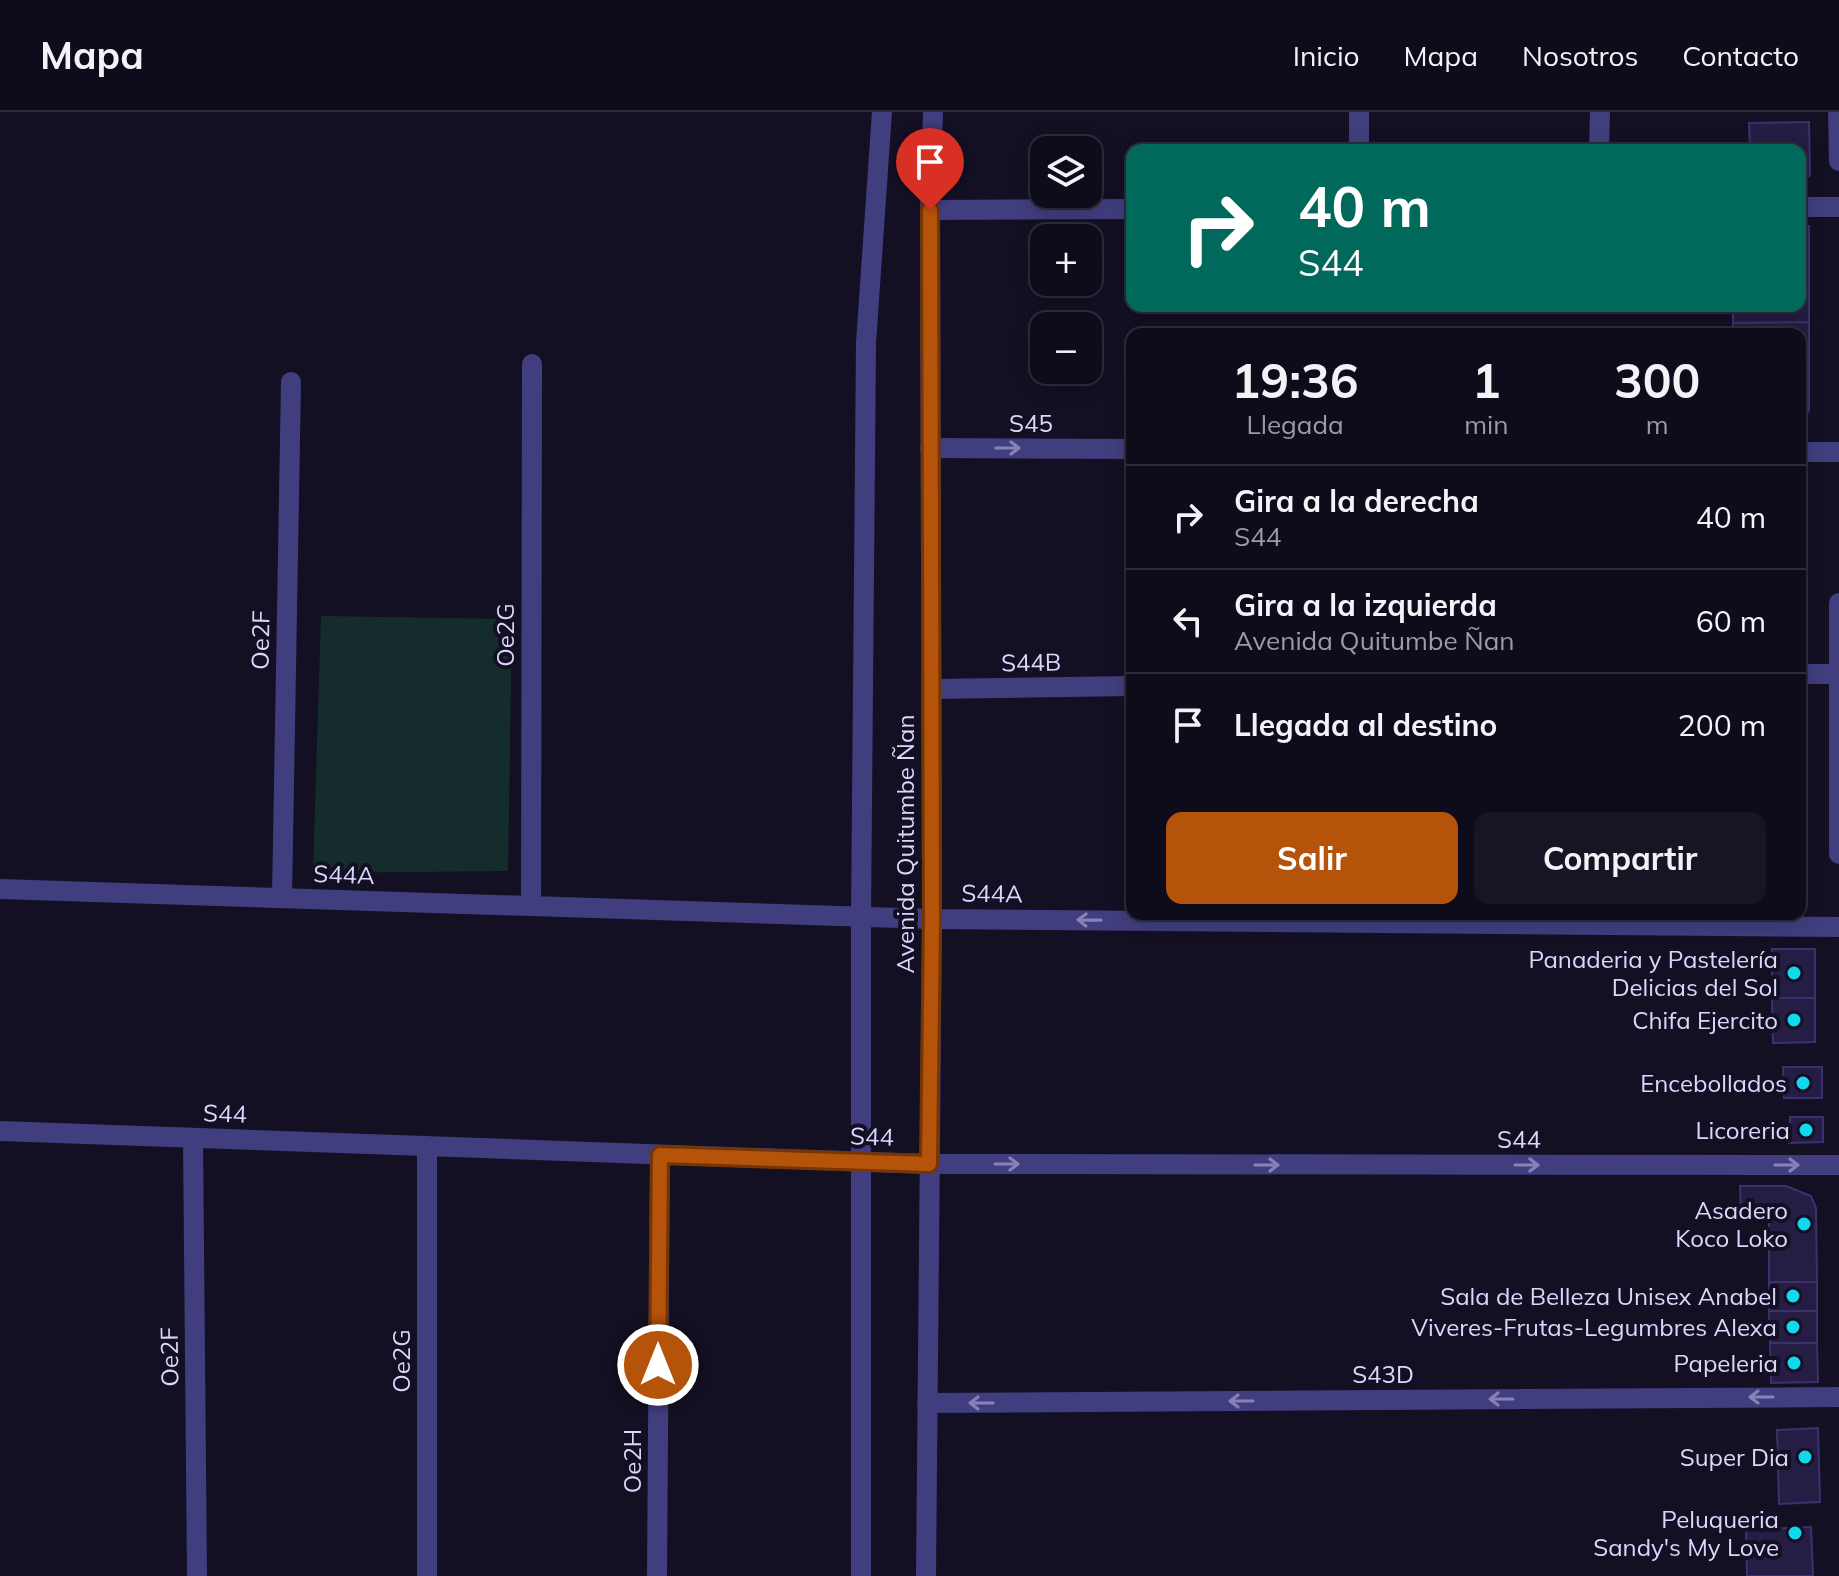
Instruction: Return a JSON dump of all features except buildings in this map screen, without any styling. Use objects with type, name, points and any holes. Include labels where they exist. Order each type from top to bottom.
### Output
[{"type":"street","points":[[861,1576],[861,917],[866,343],[882,112]]},
{"type":"street","name":"Avenida Quitumbe Ñan","points":[[926,1576],[932,919],[930,210],[933,112]]},
{"type":"street","points":[[1359,112],[1359,144]]},
{"type":"street","points":[[1599,144],[1600,112]]},
{"type":"street","points":[[1838,112],[1839,161]]},
{"type":"street","points":[[1806,207],[1839,207]]},
{"type":"street","points":[[930,210],[1126,209]]},
{"type":"street","name":"Oe2G","points":[[531,906],[532,364]]},
{"type":"street","name":"Oe2F","points":[[282,898],[291,382]]},
{"type":"street","name":"S45","points":[[930,448],[1126,449]]},
{"type":"street","points":[[1806,452],[1839,452]]},
{"type":"street","points":[[1839,603],[1839,854]]},
{"type":"street","points":[[1806,674],[1838,674]]},
{"type":"street","name":"S44B","points":[[932,689],[1126,686]]},
{"type":"street","name":"S44A","points":[[0,889],[932,919],[1839,927]]},
{"type":"street","name":"S44","points":[[0,1131],[929,1164],[1839,1165]]},
{"type":"street","name":"Oe2F","points":[[193,1138],[197,1576]]},
{"type":"street","name":"Oe2G","points":[[427,1146],[427,1576]]},
{"type":"street","name":"Oe2H","points":[[657,1576],[660,1155]]},
{"type":"street","name":"S43D","points":[[927,1403],[1839,1397]]},
{"type":"green space","points":[[321,616],[512,619],[508,871],[313,873]]},
{"type":"place","name":"Panaderia y Pastelería Delicias del Sol","points":[[1794,973]]},
{"type":"place","name":"Chifa Ejercito","points":[[1794,1020]]},
{"type":"place","name":"Encebollados","points":[[1803,1083]]},
{"type":"place","name":"Licoreria","points":[[1806,1130]]},
{"type":"place","name":"Asadero Koco Loko","points":[[1804,1224]]},
{"type":"place","name":"Sala de Belleza Unisex Anabel","points":[[1793,1296]]},
{"type":"place","name":"Viveres-Frutas-Legumbres Alexa","points":[[1793,1327]]},
{"type":"place","name":"Papeleria","points":[[1794,1363]]},
{"type":"place","name":"Super Dia","points":[[1805,1457]]},
{"type":"place","name":"Peluqueria Sandy's My Love","points":[[1795,1533]]},
{"type":"route","points":[[658,1365],[660,1155],[929,1164],[932,919],[930,210]]}]
